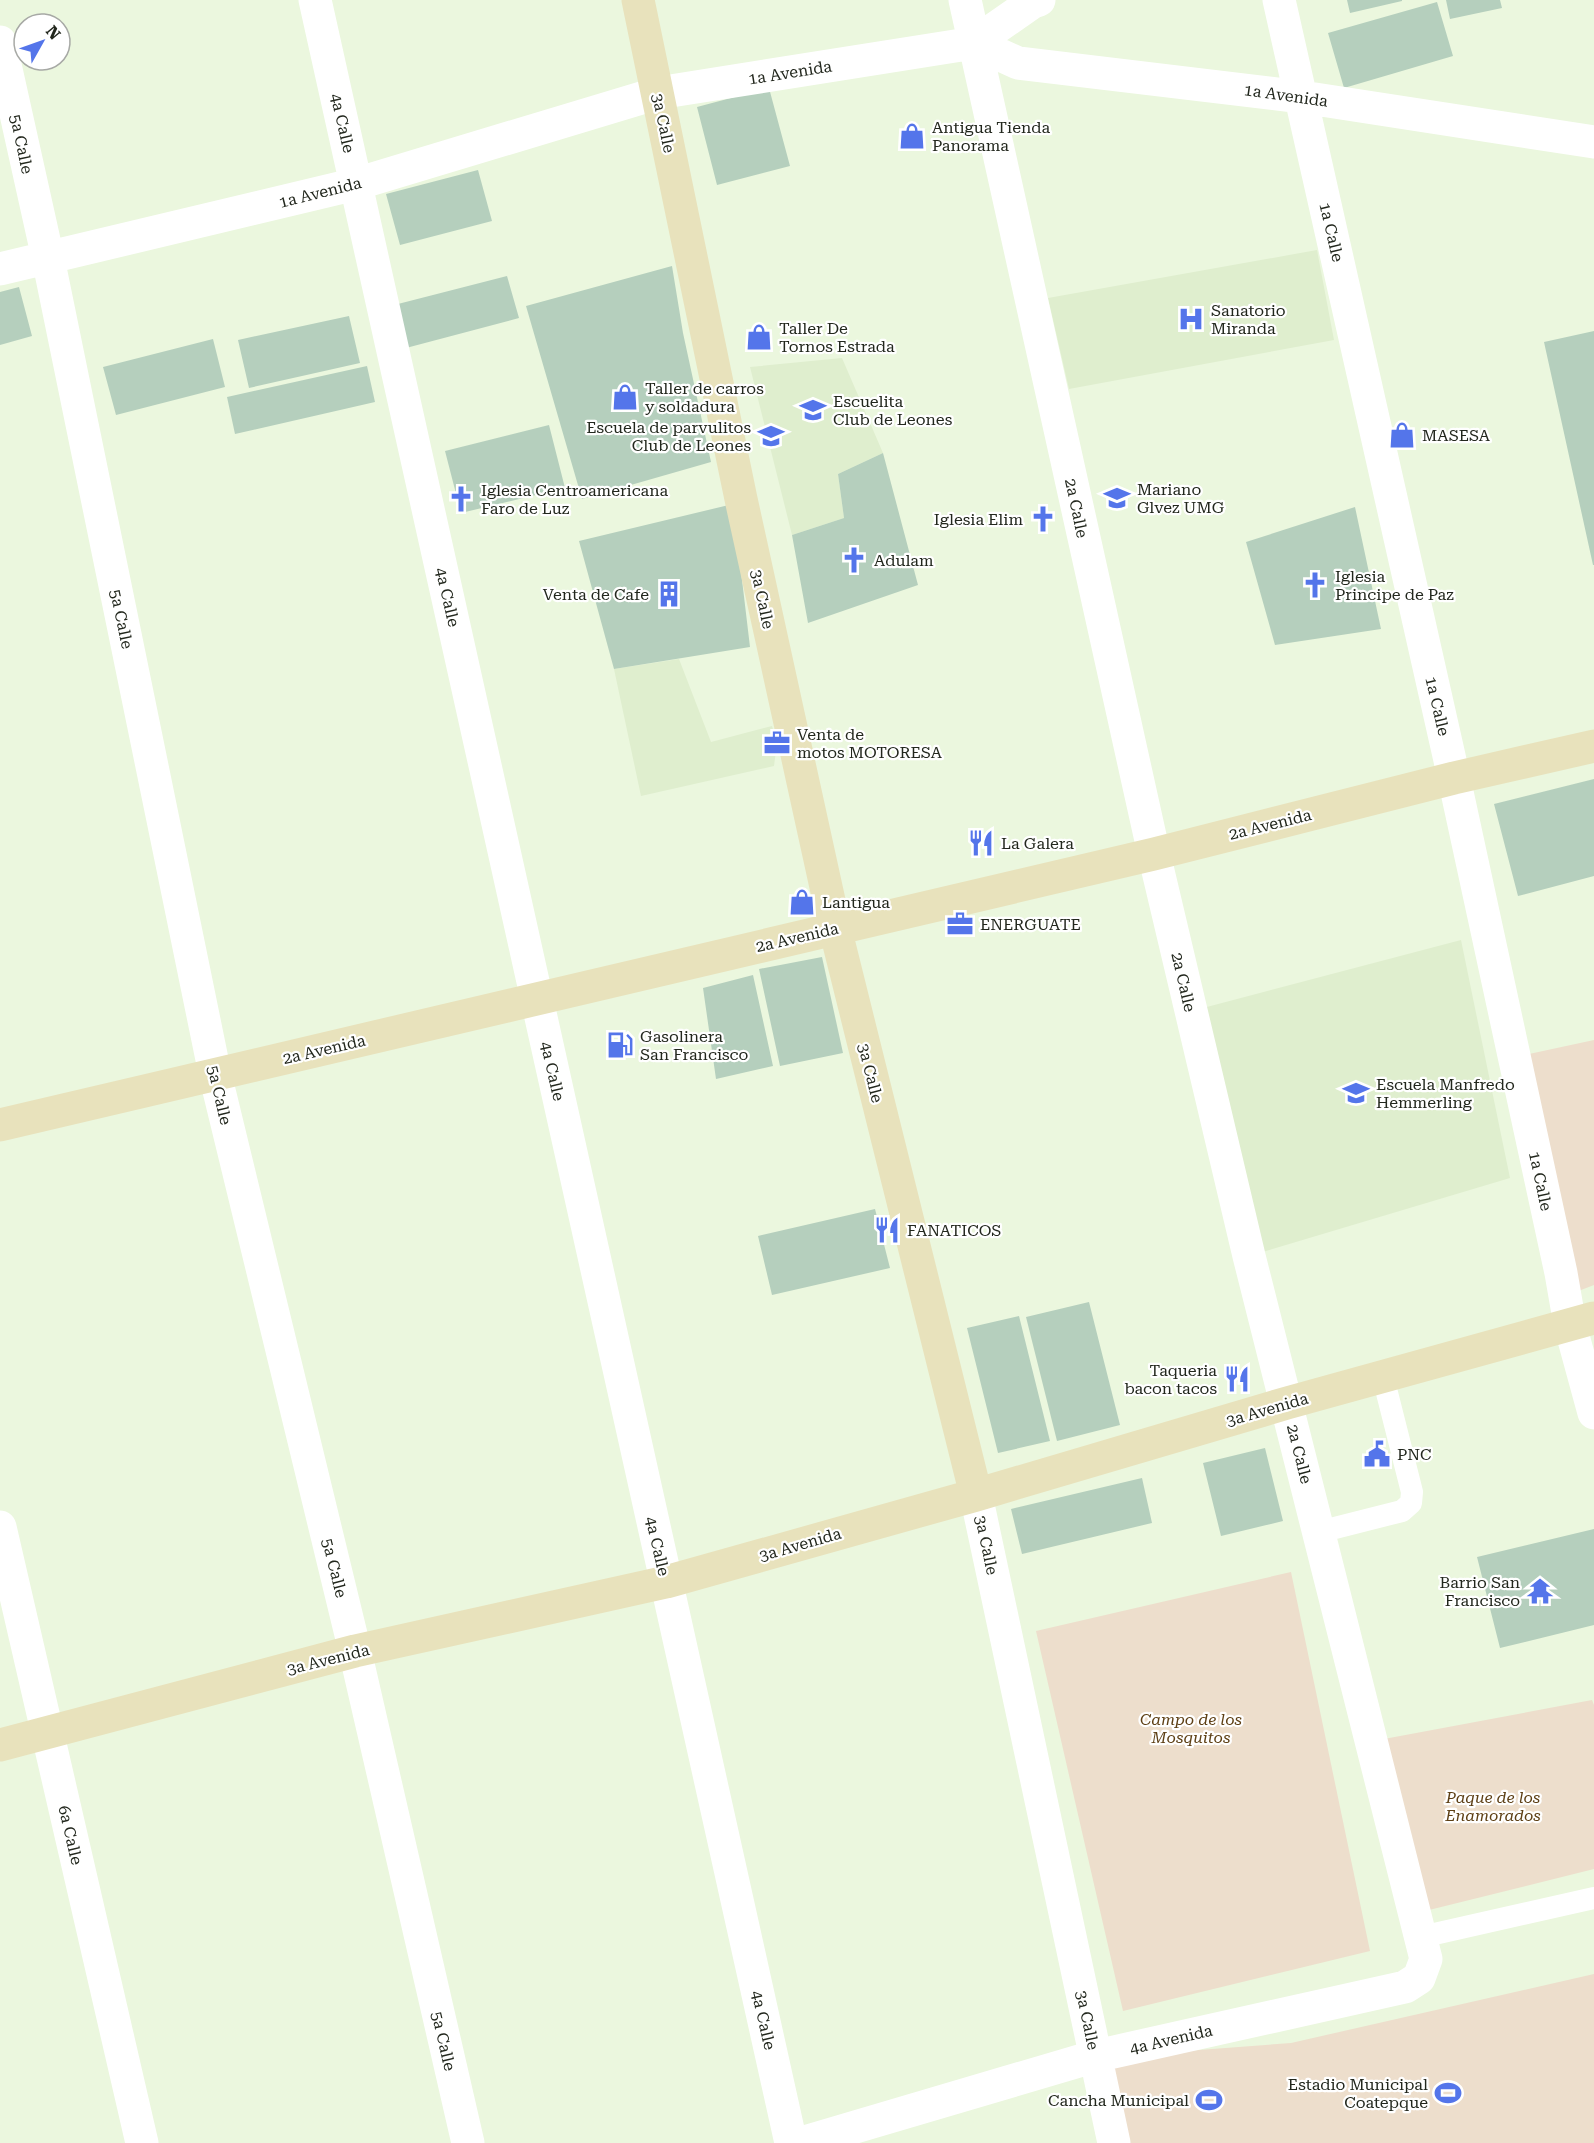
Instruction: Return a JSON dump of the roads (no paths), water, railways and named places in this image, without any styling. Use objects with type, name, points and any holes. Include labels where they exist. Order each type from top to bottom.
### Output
[{"type":"main road","name":"3a Calle","points":[[638,0],[741,499],[835,928],[976,1495]]},
{"type":"main road","name":"2a Avenida","points":[[0,1125],[1154,854],[1454,778],[1594,746]]},
{"type":"main road","name":"3a Avenida","points":[[0,1745],[355,1651],[666,1582],[976,1495],[1287,1403],[1582,1322]]},
{"type":"street","name":"4a Calle","points":[[315,0],[791,2143]]},
{"type":"street","name":"2a Calle","points":[[965,0],[1154,854],[1249,1256],[1424,1948]]},
{"type":"street","points":[[975,43],[1039,0]]},
{"type":"street","name":"1a Calle","points":[[1279,0],[1454,778],[1561,1273],[1582,1322],[1594,1413]]},
{"type":"street","name":"5a Calle","points":[[0,42],[48,258],[215,1074],[355,1651],[468,2143]]},
{"type":"street","name":"1a Avenida","points":[[0,269],[356,184],[658,93],[975,43],[1018,63],[1302,97],[1594,142]]},
{"type":"street","name":"3a Calle","points":[[976,1495],[1114,2143]]},
{"type":"street","name":"6a Calle","points":[[0,1527],[142,2143]]},
{"type":"street","name":"4a Avenida","points":[[801,2143],[1096,2056],[1405,1987],[1419,1978],[1424,1948]]},
{"type":"lane","points":[[1319,1532],[1402,1511],[1411,1503],[1412,1492],[1383,1377]]},
{"type":"lane","points":[[1424,1948],[1594,1898]]},
{"type":"place","name":"Antigua Tienda Panorama","points":[[912,136]]},
{"type":"place","name":"Sanatorio Miranda","points":[[1191,319]]},
{"type":"place","name":"Taller De Tornos Estrada","points":[[759,337]]},
{"type":"place","name":"Taller de carros y soldadura","points":[[625,397]]},
{"type":"place","name":"Escuelita Club de Leones","points":[[813,410]]},
{"type":"place","name":"MASESA","points":[[1402,435]]},
{"type":"place","name":"Escuela de parvulitos Club de Leones","points":[[771,436]]},
{"type":"place","name":"Mariano Glvez UMG","points":[[1117,498]]},
{"type":"place","name":"Iglesia Centroamericana Faro de Luz","points":[[461,499]]},
{"type":"place","name":"Iglesia Elim","points":[[1043,519]]},
{"type":"place","name":"Adulam","points":[[854,560]]},
{"type":"place","name":"Iglesia Principe de Paz","points":[[1315,585]]},
{"type":"place","name":"Venta de Cafe","points":[[669,594]]},
{"type":"place","name":"Venta de motos MOTORESA","points":[[777,743]]},
{"type":"place","name":"La Galera","points":[[981,843]]},
{"type":"place","name":"Lantigua","points":[[802,902]]},
{"type":"place","name":"ENERGUATE","points":[[960,924]]},
{"type":"place","name":"Gasolinera San Francisco","points":[[620,1045]]},
{"type":"place","name":"Escuela Manfredo Hemmerling","points":[[1356,1093]]},
{"type":"place","name":"FANATICOS","points":[[887,1230]]},
{"type":"place","name":"Taqueria bacon tacos","points":[[1237,1379]]},
{"type":"place","name":"PNC","points":[[1377,1454]]},
{"type":"place","name":"Barrio San Francisco","points":[[1540,1591]]},
{"type":"place","name":"Estadio Municipal Coatepque","points":[[1448,2093]]},
{"type":"place","name":"Cancha Municipal","points":[[1209,2100]]},
{"type":"park label","name":"Campo de los Mosquitos","points":[[1191,1728]]},
{"type":"park label","name":"Paque de los Enamorados","points":[[1493,1806]]}]
